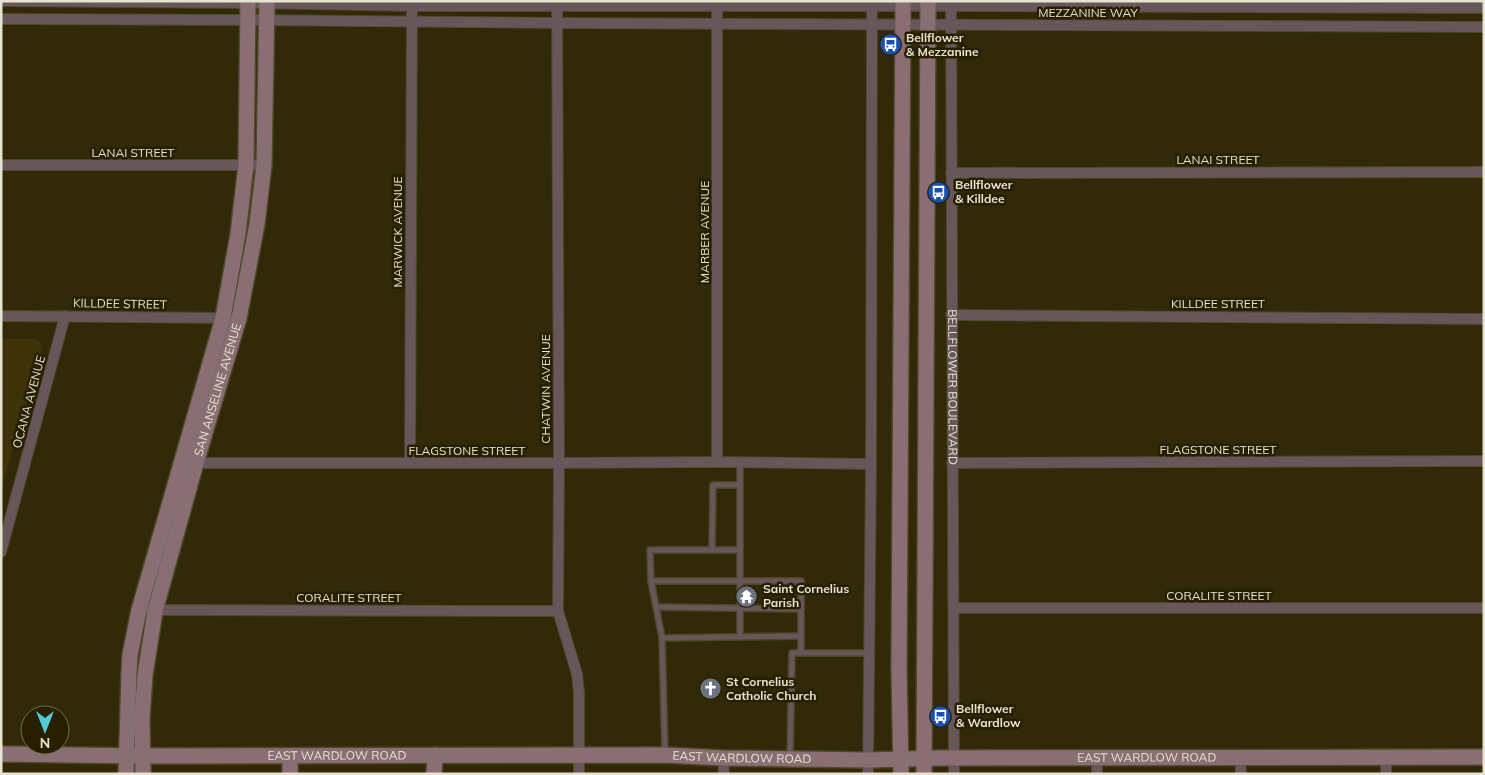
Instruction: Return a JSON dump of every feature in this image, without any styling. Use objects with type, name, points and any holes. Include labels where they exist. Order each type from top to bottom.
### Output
[{"type":"main road","name":"SAN ANSELINE AVENUE","points":[[143,774],[142,718],[145,675],[155,611],[223,318],[238,234],[246,166],[248,2]]},
{"type":"main road","name":"SAN ANSELINE AVENUE","points":[[126,774],[130,655],[139,610],[239,318],[257,224],[264,165],[267,2]]},
{"type":"main road","points":[[901,774],[903,4]]},
{"type":"main road","points":[[924,774],[928,4]]},
{"type":"main road","name":"EAST WARDLOW ROAD","points":[[1,754],[126,756],[665,755],[724,758],[790,758],[868,767],[900,758],[1484,758]]},
{"type":"main road","points":[[434,755],[434,774]]},
{"type":"main road","points":[[290,756],[290,774]]},
{"type":"street","name":"MEZZANINE WAY","points":[[1,2],[951,4],[1484,8]]},
{"type":"street","name":"MARWICK AVENUE","points":[[410,463],[412,4]]},
{"type":"street","name":"CHATWIN AVENUE","points":[[557,4],[558,611],[577,674],[579,693],[579,774]]},
{"type":"street","name":"MARBER AVENUE","points":[[717,4],[718,462]]},
{"type":"street","points":[[868,767],[872,4]]},
{"type":"street","name":"BELLFLOWER BOULEVARD","points":[[951,4],[954,774]]},
{"type":"street","name":"MEZZANINE WAY","points":[[1,19],[1484,27]]},
{"type":"street","name":"LANAI STREET","points":[[1,165],[264,165]]},
{"type":"street","name":"LANAI STREET","points":[[951,173],[1484,172]]},
{"type":"street","name":"KILLDEE STREET","points":[[951,315],[1484,318]]},
{"type":"street","name":"KILLDEE STREET","points":[[1,316],[239,318]]},
{"type":"street","name":"OCANA AVENUE","points":[[1,552],[65,316]]},
{"type":"street","name":"FLAGSTONE STREET","points":[[952,463],[1484,461]]},
{"type":"street","name":"FLAGSTONE STREET","points":[[189,463],[740,462],[871,464]]},
{"type":"street","name":"CORALITE STREET","points":[[954,608],[1484,608]]},
{"type":"street","name":"CORALITE STREET","points":[[139,610],[558,611]]},
{"type":"street","points":[[1240,757],[1241,774]]},
{"type":"street","points":[[1386,757],[1386,774]]},
{"type":"street","points":[[724,758],[724,774]]},
{"type":"street","points":[[1097,758],[1097,774]]},
{"type":"lane","points":[[740,462],[740,637]]},
{"type":"lane","points":[[712,549],[713,485],[740,485]]},
{"type":"lane","points":[[665,755],[662,638],[651,581],[650,550],[740,550]]},
{"type":"lane","points":[[651,581],[802,581],[801,653]]},
{"type":"lane","points":[[657,607],[801,609]]},
{"type":"lane","points":[[662,638],[801,636]]},
{"type":"lane","points":[[790,758],[792,653],[870,653]]},
{"type":"shaded area","points":[[1,339],[36,339],[43,345],[1,491]]},
{"type":"place","name":"Bellflower & Mezzanine","points":[[890,45]]},
{"type":"place","name":"Bellflower & Killdee","points":[[939,192]]},
{"type":"place","name":"Saint Cornelius Parish","points":[[747,596]]},
{"type":"place","name":"St Cornelius Catholic Church","points":[[710,689]]},
{"type":"place","name":"Bellflower & Wardlow","points":[[940,716]]}]
